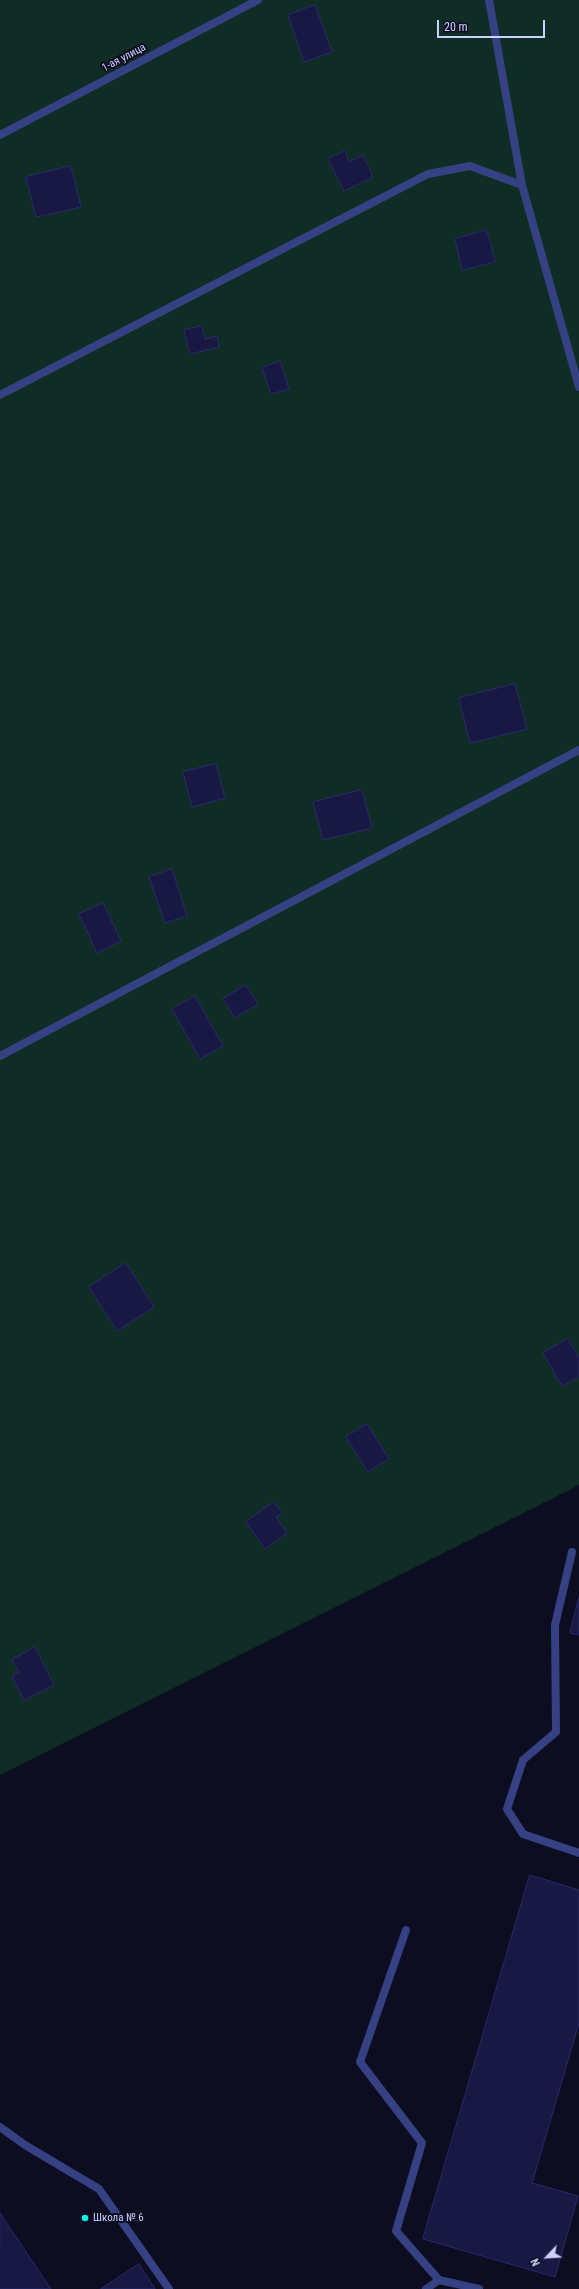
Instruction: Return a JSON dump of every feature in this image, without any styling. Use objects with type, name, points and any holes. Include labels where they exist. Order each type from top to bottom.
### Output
[{"type":"lane","name":"1-ая улица","points":[[0,134],[258,0]]},
{"type":"lane","points":[[489,0],[522,185],[579,387]]},
{"type":"lane","points":[[0,395],[428,174],[470,166],[522,185]]},
{"type":"lane","points":[[0,1056],[579,750]]},
{"type":"lane","points":[[572,1552],[555,1625],[556,1732],[523,1760],[507,1809],[523,1834],[579,1853]]},
{"type":"lane","points":[[406,1930],[360,2062],[422,2143],[396,2231],[440,2280],[479,2289]]},
{"type":"lane","points":[[0,2127],[24,2145],[99,2190],[169,2289]]},
{"type":"lane","points":[[426,2289],[440,2280]]},
{"type":"green space","points":[[0,0],[579,0],[579,1485],[0,1775]]},
{"type":"building","points":[[315,5],[332,52],[304,62],[288,15]]},
{"type":"building","points":[[345,151],[349,162],[363,155],[373,177],[344,191],[328,159]]},
{"type":"building","points":[[71,166],[81,207],[36,217],[26,177]]},
{"type":"building","points":[[487,230],[495,262],[462,270],[455,239]]},
{"type":"building","points":[[202,326],[205,339],[217,336],[219,347],[190,354],[184,330]]},
{"type":"building","points":[[280,361],[289,389],[271,394],[262,368]]},
{"type":"building","points":[[515,684],[527,729],[470,743],[459,698]]},
{"type":"building","points":[[216,764],[225,798],[192,807],[183,772]]},
{"type":"building","points":[[362,790],[372,828],[323,840],[313,802]]},
{"type":"building","points":[[172,869],[187,916],[165,923],[149,877]]},
{"type":"building","points":[[103,903],[121,941],[97,953],[79,914]]},
{"type":"building","points":[[246,985],[258,1004],[235,1018],[223,999]]},
{"type":"building","points":[[195,996],[223,1046],[200,1059],[172,1009]]},
{"type":"building","points":[[126,1263],[154,1307],[117,1331],[89,1287]]},
{"type":"building","points":[[568,1339],[579,1358],[579,1377],[562,1386],[543,1353]]},
{"type":"building","points":[[367,1424],[389,1459],[368,1472],[346,1437]]},
{"type":"building","points":[[274,1502],[282,1513],[276,1517],[287,1533],[265,1549],[246,1522]]},
{"type":"building","points":[[579,1598],[579,1635],[570,1633]]},
{"type":"building","points":[[35,1647],[54,1685],[24,1700],[12,1676],[19,1672],[12,1660]]},
{"type":"building","points":[[530,1875],[579,1890],[579,2023],[532,2183],[578,2196],[555,2277],[423,2239]]},
{"type":"building","points":[[0,2213],[51,2289],[0,2289]]},
{"type":"building","points":[[139,2264],[155,2289],[101,2289]]},
{"type":"place","name":"Школа № 6","points":[[85,2218]]}]
